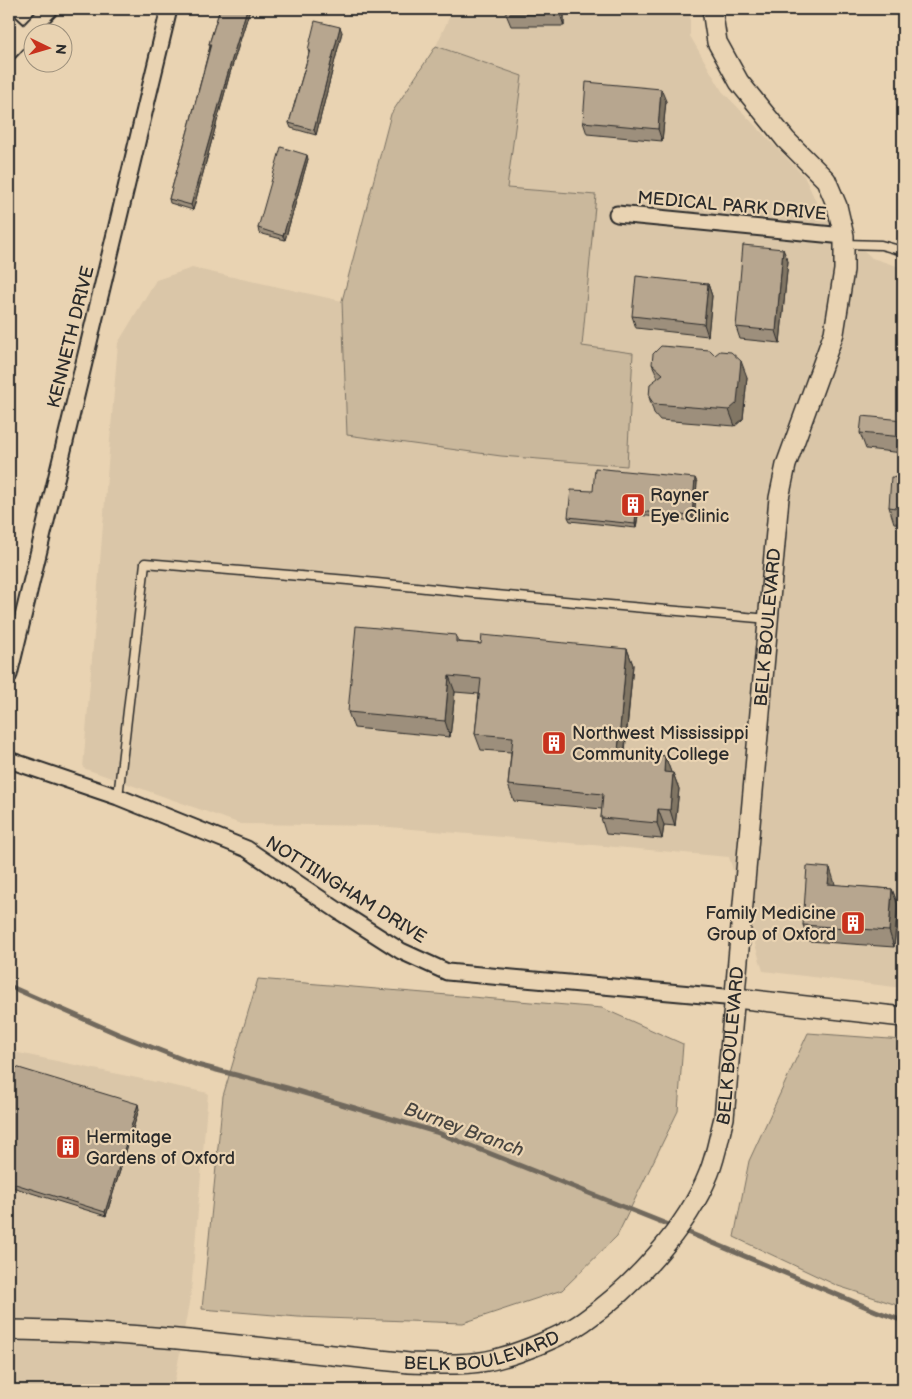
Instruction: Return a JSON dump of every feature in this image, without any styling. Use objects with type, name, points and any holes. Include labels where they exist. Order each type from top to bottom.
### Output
[{"type":"street","points":[[37,22],[50,9]]},
{"type":"street","name":"KENNETH DRIVE","points":[[9,675],[170,9]]},
{"type":"street","name":"BELK BOULEVARD","points":[[9,1330],[54,1330],[124,1335],[410,1363],[450,1364],[495,1360],[543,1342],[582,1323],[620,1292],[654,1258],[677,1229],[697,1198],[710,1173],[724,1118],[781,490],[786,465],[834,333],[844,270],[844,240],[837,206],[826,180],[786,140],[739,82],[717,42],[712,9]]},
{"type":"street","points":[[9,22],[22,34]]},
{"type":"street","points":[[9,52],[22,38]]},
{"type":"street","name":"MEDICAL PARK DRIVE","points":[[617,214],[844,240]]},
{"type":"street","name":"NOTTIINGHAM DRIVE","points":[[9,760],[118,797],[246,849],[400,951],[447,972],[736,998]]},
{"type":"street","points":[[736,998],[903,1017]]},
{"type":"lane","points":[[844,240],[881,245],[903,251]]},
{"type":"lane","points":[[118,797],[144,563],[348,580],[769,620]]},
{"type":"shaded area","points":[[453,9],[690,9],[690,36],[722,91],[804,176],[820,210],[872,258],[903,268],[903,988],[763,971],[729,857],[378,826],[241,824],[83,768],[118,343],[156,280],[192,268],[342,301],[347,435],[582,347],[595,195],[507,188],[522,76],[436,46]]},
{"type":"shaded area","points":[[436,46],[522,76],[507,188],[596,195],[582,346],[633,353],[627,466],[501,456],[347,435],[342,301],[391,114]]},
{"type":"shaded area","points":[[258,979],[602,1008],[683,1044],[678,1111],[617,1236],[562,1290],[463,1323],[298,1317],[202,1309],[223,1096]]},
{"type":"shaded area","points":[[808,1033],[903,1040],[903,1307],[838,1286],[734,1237],[749,1161]]},
{"type":"shaded area","points":[[9,1051],[208,1093],[191,1292],[173,1390],[9,1390]]},
{"type":"building","points":[[220,9],[247,9],[191,205],[169,199],[211,44],[209,44]]},
{"type":"building","points":[[506,9],[560,9],[560,14],[506,14]]},
{"type":"building","points":[[315,21],[340,27],[314,130],[289,123],[310,50],[308,50]]},
{"type":"building","points":[[586,82],[661,89],[658,129],[583,122]]},
{"type":"building","points":[[281,147],[307,155],[283,236],[258,228]]},
{"type":"building","points":[[743,245],[783,249],[776,331],[736,327]]},
{"type":"building","points":[[636,276],[708,284],[704,324],[632,316]]},
{"type":"building","points":[[661,346],[710,350],[715,355],[720,351],[731,352],[741,361],[737,403],[729,410],[654,404],[649,397],[650,384],[663,374],[652,364],[653,354]]},
{"type":"building","points":[[862,416],[903,420],[903,437],[860,433]]},
{"type":"building","name":"Rayner Eye Clinic","points":[[595,468],[695,478],[692,516],[636,511],[635,524],[568,517],[571,490],[593,491]]},
{"type":"building","points":[[891,477],[903,478],[903,509],[889,507]]},
{"type":"building","points":[[903,522],[903,544],[901,544]]},
{"type":"building","name":"Northwest Mississippi Community College","points":[[356,626],[456,635],[456,642],[481,644],[482,635],[627,649],[618,751],[665,756],[664,772],[673,773],[670,810],[658,809],[657,823],[601,818],[603,794],[508,785],[513,737],[475,734],[481,679],[449,676],[445,721],[348,712]]},
{"type":"building","name":"Family Medicine Group of Oxford","points":[[807,866],[830,868],[828,884],[892,889],[889,931],[803,925]]},
{"type":"building","name":"Hermitage Gardens of Oxford","points":[[9,1065],[138,1104],[105,1212],[9,1182]]},
{"type":"waterway","name":"Burney Branch","points":[[9,986],[118,1034],[197,1065],[287,1088],[436,1132],[674,1227]]},
{"type":"waterway","name":"Burney Branch","points":[[682,1230],[903,1321]]},
{"type":"place","name":"Rayner Eye Clinic","points":[[633,505]]},
{"type":"place","name":"Northwest Mississippi Community College","points":[[554,743]]},
{"type":"place","name":"Family Medicine Group of Oxford","points":[[853,923]]},
{"type":"place","name":"Hermitage Gardens of Oxford","points":[[68,1147]]}]
